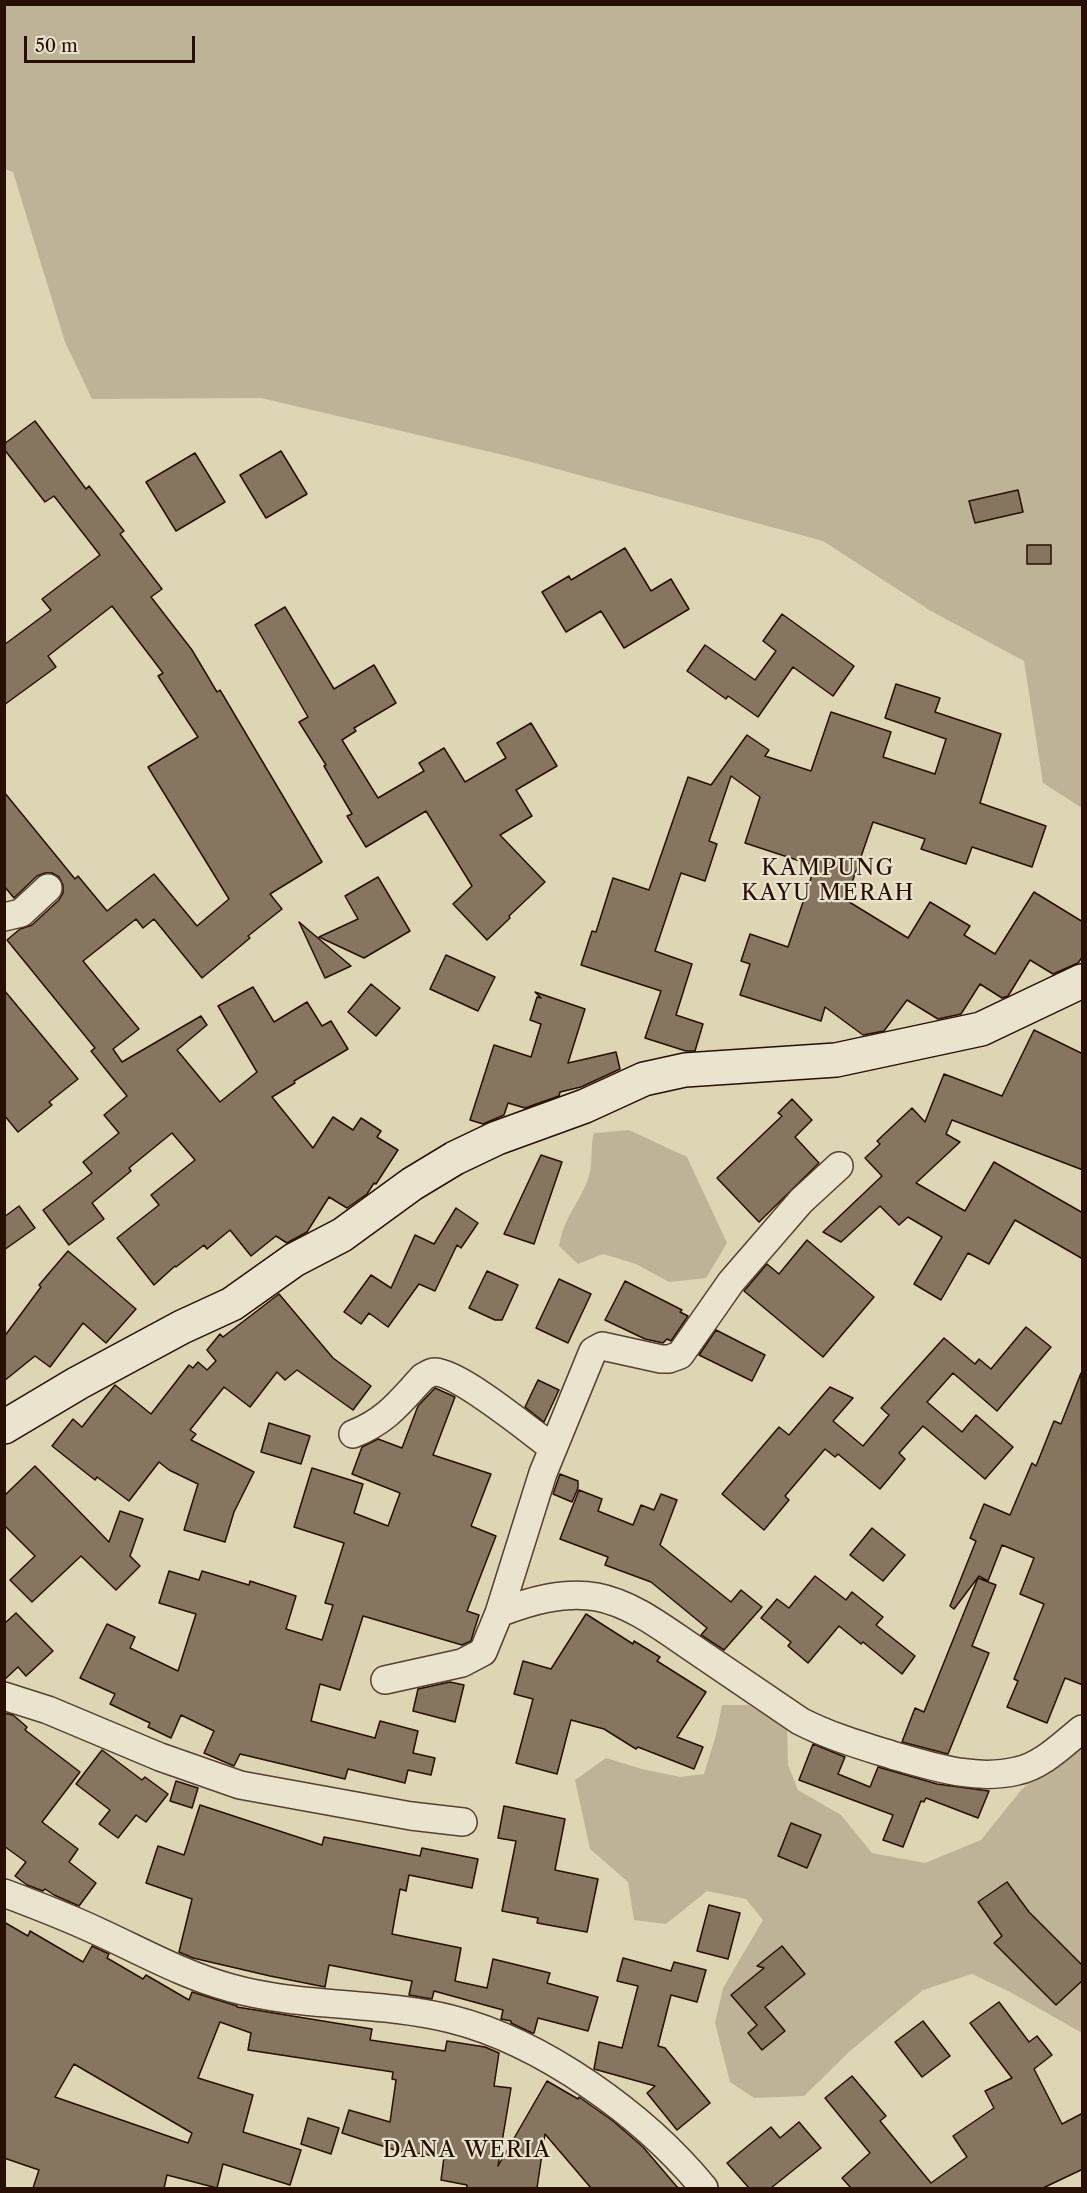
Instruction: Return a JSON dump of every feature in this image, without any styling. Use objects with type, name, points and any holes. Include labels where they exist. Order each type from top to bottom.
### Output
[{"type":"main road","points":[[4,1427],[78,1383],[232,1304],[294,1260],[342,1235],[412,1184],[455,1158],[497,1138],[585,1106],[644,1079],[685,1070],[836,1060],[981,1029],[1083,981]]},
{"type":"street","points":[[4,917],[21,913],[48,888]]},
{"type":"street","points":[[385,1680],[462,1663],[483,1652],[499,1613],[553,1448],[584,1372],[597,1347],[613,1347],[661,1359],[680,1355],[731,1282],[801,1201],[839,1166]]},
{"type":"street","points":[[353,1434],[385,1418],[423,1377],[436,1372],[446,1375],[490,1400],[553,1448]]},
{"type":"street","points":[[499,1613],[529,1602],[555,1596],[597,1597],[622,1605],[649,1619],[801,1721],[820,1731],[875,1750],[962,1773],[996,1774],[1026,1768],[1034,1765],[1083,1729]]},
{"type":"street","points":[[4,1696],[48,1710],[160,1757],[240,1785],[411,1816],[463,1822]]},
{"type":"street","points":[[4,1893],[97,1930],[165,1964],[227,1987],[280,1999],[372,2007],[440,2017],[484,2030],[534,2052],[574,2074],[605,2096],[663,2144],[704,2188]]},
{"type":"shaded area","points":[[4,5],[1082,5],[1082,808],[1043,783],[1024,661],[931,611],[823,541],[516,458],[261,398],[92,399],[65,342],[13,172],[5,169]]},
{"type":"shaded area","points":[[629,1130],[687,1157],[727,1243],[706,1278],[669,1282],[636,1264],[603,1254],[578,1264],[559,1246],[561,1235],[589,1176],[594,1133]]},
{"type":"shaded area","points":[[722,1705],[748,1705],[787,1728],[788,1765],[798,1790],[841,1815],[872,1853],[925,1863],[981,1840],[1022,1789],[1082,1743],[1082,2033],[1010,1992],[972,1974],[923,1990],[849,2052],[804,2096],[754,2098],[730,2082],[715,2023],[723,1988],[763,1920],[746,1899],[707,1891],[666,1924],[634,1920],[628,1882],[590,1849],[575,1780],[606,1758],[680,1777],[704,1774]]},
{"type":"building","points":[[35,421],[86,489],[89,486],[124,531],[120,534],[162,589],[151,597],[192,650],[217,692],[220,690],[322,862],[270,894],[282,909],[202,978],[154,919],[143,928],[136,919],[83,961],[139,1029],[113,1049],[122,1062],[201,1016],[207,1025],[177,1050],[220,1102],[257,1072],[218,1006],[253,987],[274,1022],[307,1002],[322,1026],[331,1021],[348,1049],[272,1097],[313,1148],[333,1117],[353,1130],[361,1118],[381,1131],[377,1137],[398,1150],[367,1194],[347,1208],[329,1197],[307,1232],[287,1243],[276,1236],[251,1256],[230,1230],[207,1249],[204,1245],[154,1285],[117,1238],[159,1205],[151,1195],[195,1160],[172,1133],[129,1168],[131,1171],[92,1203],[104,1219],[69,1245],[43,1210],[92,1173],[83,1162],[119,1133],[104,1115],[127,1096],[91,1051],[95,1048],[7,940],[20,929],[32,925],[59,900],[63,893],[63,885],[59,877],[52,873],[45,873],[37,876],[14,898],[4,886],[4,792],[75,879],[78,876],[107,911],[154,874],[197,926],[229,899],[148,767],[198,737],[158,676],[163,673],[112,606],[48,656],[56,667],[4,705],[4,645],[51,610],[42,599],[100,555],[54,496],[45,502],[4,449],[4,444]]},
{"type":"building","points":[[281,451],[307,494],[266,518],[240,475]]},
{"type":"building","points":[[195,453],[225,502],[176,531],[146,482]]},
{"type":"building","points":[[1018,490],[1023,512],[975,523],[969,501]]},
{"type":"building","points":[[1027,545],[1051,545],[1051,564],[1027,564]]},
{"type":"building","points":[[625,548],[651,591],[671,579],[689,609],[624,648],[601,611],[566,632],[542,592],[569,576],[571,580]]},
{"type":"building","points":[[285,607],[334,689],[374,665],[396,703],[354,728],[356,731],[342,740],[378,798],[424,771],[419,763],[444,748],[465,782],[506,758],[497,743],[531,723],[557,766],[516,790],[532,816],[500,835],[545,882],[487,940],[453,904],[472,886],[426,811],[366,847],[347,816],[352,814],[324,766],[326,765],[299,722],[308,717],[255,625]]},
{"type":"building","points":[[782,614],[854,666],[833,696],[793,667],[758,717],[728,696],[726,699],[687,671],[705,645],[755,680],[776,651],[763,641]]},
{"type":"building","points":[[896,684],[940,698],[935,712],[1001,734],[980,803],[1046,826],[1032,867],[972,847],[966,864],[921,849],[925,839],[873,822],[846,900],[908,938],[930,902],[970,926],[964,935],[995,954],[1034,892],[1083,922],[1083,956],[1078,963],[1053,974],[1030,960],[1008,996],[1002,998],[980,984],[961,1014],[938,1019],[907,1000],[884,1031],[863,1035],[825,1007],[821,1021],[740,995],[750,964],[741,961],[750,934],[788,947],[815,866],[745,843],[760,797],[731,776],[709,841],[717,844],[705,881],[681,873],[655,951],[692,964],[676,1015],[703,1024],[695,1051],[686,1051],[645,1038],[661,991],[581,965],[592,931],[596,932],[613,878],[649,890],[688,777],[711,785],[747,735],[769,750],[765,756],[811,771],[831,712],[891,732],[883,757],[935,774],[946,739],[885,718]]},
{"type":"building","points":[[378,877],[410,931],[364,958],[319,937],[358,919],[345,896]]},
{"type":"building","points":[[299,922],[351,966],[325,978]]},
{"type":"building","points":[[446,955],[495,977],[478,1011],[430,989]]},
{"type":"building","points":[[371,984],[400,1008],[376,1036],[348,1012]]},
{"type":"building","points":[[4,990],[78,1079],[49,1102],[52,1105],[18,1132],[4,1115]]},
{"type":"building","points":[[535,992],[585,1009],[568,1063],[616,1052],[620,1069],[581,1087],[560,1092],[559,1096],[525,1108],[508,1103],[504,1115],[483,1124],[470,1120],[494,1045],[531,1057],[541,1024],[530,1020],[537,997],[541,998]]},
{"type":"building","points":[[1034,1030],[1083,1054],[1083,1170],[952,1120],[946,1134],[960,1142],[916,1183],[965,1211],[994,1162],[1083,1213],[1083,1259],[1015,1220],[989,1264],[968,1253],[941,1300],[914,1284],[942,1237],[908,1217],[899,1225],[880,1206],[841,1242],[823,1232],[882,1176],[865,1158],[880,1144],[877,1141],[912,1108],[925,1122],[944,1074],[1002,1096]]},
{"type":"building","points":[[792,1099],[812,1120],[795,1137],[819,1163],[759,1222],[717,1178],[782,1116],[778,1113]]},
{"type":"building","points":[[541,1155],[562,1162],[534,1244],[504,1234]]},
{"type":"building","points":[[19,1206],[35,1228],[4,1250],[4,1217]]},
{"type":"building","points":[[456,1208],[478,1223],[461,1248],[457,1245],[435,1291],[419,1284],[388,1327],[369,1313],[361,1324],[344,1312],[371,1275],[391,1288],[415,1235],[434,1244]]},
{"type":"building","points":[[807,1240],[874,1297],[823,1357],[744,1291],[767,1264],[779,1274]]},
{"type":"building","points":[[68,1251],[136,1309],[106,1343],[83,1323],[50,1367],[35,1356],[4,1381],[4,1337],[41,1287],[39,1285]]},
{"type":"building","points":[[487,1271],[518,1285],[502,1320],[495,1320],[469,1308]]},
{"type":"building","points":[[559,1279],[591,1294],[568,1343],[536,1328]]},
{"type":"building","points":[[625,1281],[682,1310],[680,1312],[688,1316],[671,1341],[667,1339],[663,1343],[645,1339],[605,1320]]},
{"type":"building","points":[[279,1294],[333,1358],[371,1386],[353,1410],[297,1370],[285,1380],[277,1372],[250,1407],[224,1387],[190,1430],[196,1434],[191,1440],[254,1472],[234,1512],[225,1542],[184,1530],[198,1484],[169,1470],[159,1462],[129,1501],[97,1477],[95,1480],[52,1446],[73,1419],[82,1427],[115,1385],[151,1414],[189,1365],[193,1368],[198,1362],[207,1370],[216,1361],[207,1350],[220,1334],[223,1337]]},
{"type":"building","points":[[1026,1327],[1051,1347],[997,1411],[953,1373],[927,1402],[962,1432],[976,1415],[1013,1447],[985,1479],[923,1426],[899,1453],[905,1459],[880,1489],[838,1454],[835,1457],[825,1449],[785,1496],[789,1500],[764,1530],[722,1494],[779,1427],[789,1435],[830,1387],[853,1398],[833,1421],[863,1446],[889,1415],[881,1408],[944,1338],[975,1364],[979,1359],[991,1369]]},
{"type":"building","points":[[716,1330],[765,1355],[752,1381],[699,1355]]},
{"type":"building","points":[[1081,1373],[1083,1685],[1065,1678],[1047,1723],[1007,1707],[1018,1681],[1014,1679],[1044,1604],[1020,1594],[1034,1558],[1002,1545],[988,1581],[979,1576],[954,1609],[950,1606],[976,1541],[970,1538],[984,1504],[1010,1515],[1032,1463],[1036,1466],[1054,1421],[1061,1424]]},
{"type":"building","points":[[538,1380],[559,1390],[544,1422],[525,1407]]},
{"type":"building","points":[[435,1388],[455,1397],[433,1455],[491,1474],[471,1526],[496,1536],[467,1611],[479,1615],[471,1641],[462,1645],[363,1616],[340,1690],[320,1684],[311,1721],[375,1738],[380,1721],[418,1731],[413,1753],[435,1758],[431,1775],[408,1770],[405,1783],[348,1769],[345,1779],[240,1754],[234,1766],[204,1753],[214,1731],[181,1715],[171,1738],[148,1727],[150,1723],[110,1704],[115,1694],[80,1678],[107,1624],[135,1637],[130,1648],[178,1671],[196,1614],[159,1603],[169,1571],[199,1580],[202,1571],[249,1585],[250,1581],[296,1596],[286,1629],[322,1640],[333,1605],[325,1603],[344,1543],[294,1527],[312,1468],[363,1484],[354,1513],[388,1526],[400,1493],[352,1474],[362,1447],[378,1439],[402,1448],[418,1406]]},
{"type":"building","points":[[269,1423],[310,1436],[301,1464],[261,1452]]},
{"type":"building","points":[[35,1466],[109,1542],[120,1511],[143,1519],[130,1556],[140,1566],[116,1590],[81,1556],[32,1602],[10,1580],[35,1556],[4,1525],[4,1496]]},
{"type":"building","points":[[560,1474],[578,1481],[578,1488],[572,1502],[553,1494]]},
{"type":"building","points":[[579,1490],[602,1499],[598,1511],[633,1525],[641,1505],[654,1510],[661,1494],[677,1500],[660,1545],[731,1602],[741,1590],[762,1607],[724,1650],[701,1635],[707,1628],[651,1582],[605,1565],[608,1557],[560,1539]]},
{"type":"building","points":[[872,1528],[905,1555],[883,1581],[850,1555]]},
{"type":"building","points":[[815,1576],[846,1600],[852,1592],[883,1617],[876,1625],[915,1656],[902,1674],[863,1642],[861,1644],[839,1626],[808,1663],[788,1646],[791,1642],[761,1618],[777,1599],[789,1608]]},
{"type":"building","points":[[978,1578],[996,1585],[972,1646],[989,1653],[948,1754],[902,1742],[915,1708],[924,1712]]},
{"type":"building","points":[[16,1613],[53,1651],[26,1676],[18,1667],[4,1680],[4,1624]]},
{"type":"building","points":[[586,1614],[633,1644],[634,1641],[660,1657],[657,1661],[706,1692],[677,1737],[703,1747],[694,1769],[638,1747],[636,1749],[604,1729],[571,1720],[557,1774],[516,1763],[533,1699],[514,1694],[523,1661],[551,1669]]},
{"type":"building","points":[[450,1682],[464,1685],[455,1722],[413,1711],[418,1689]]},
{"type":"building","points":[[4,1713],[13,1715],[27,1727],[25,1730],[80,1772],[42,1822],[78,1849],[69,1862],[96,1883],[79,1906],[45,1889],[43,1891],[27,1885],[15,1876],[26,1862],[4,1846]]},
{"type":"building","points":[[813,1744],[845,1757],[838,1774],[870,1787],[878,1767],[937,1784],[989,1791],[978,1818],[926,1798],[924,1802],[921,1801],[903,1847],[883,1840],[893,1815],[799,1780]]},
{"type":"building","points":[[102,1750],[142,1780],[145,1777],[168,1794],[146,1822],[136,1815],[118,1838],[99,1824],[110,1810],[76,1784]]},
{"type":"building","points":[[176,1781],[198,1788],[192,1808],[170,1801]]},
{"type":"building","points":[[200,1805],[322,1845],[324,1837],[420,1856],[422,1848],[478,1859],[472,1888],[409,1875],[406,1891],[400,1889],[392,1934],[461,1948],[455,1981],[487,1988],[493,1959],[550,1973],[547,1983],[598,1997],[588,2031],[538,2018],[534,2033],[532,2033],[511,2021],[501,2019],[503,2010],[434,1991],[432,1999],[409,1995],[412,1981],[329,1965],[325,1987],[193,1958],[179,1952],[192,1899],[146,1883],[158,1846],[184,1855]]},
{"type":"building","points":[[504,1806],[565,1819],[555,1870],[598,1879],[587,1932],[537,1923],[538,1918],[502,1911],[516,1841],[498,1838]]},
{"type":"building","points":[[791,1823],[821,1835],[807,1868],[778,1856]]},
{"type":"building","points":[[1007,1882],[1029,1912],[1083,1966],[1083,1980],[1056,2005],[994,1943],[1002,1936],[978,1902]]},
{"type":"building","points":[[709,1905],[740,1913],[728,1959],[697,1951]]},
{"type":"building","points":[[4,1922],[28,1936],[30,1931],[83,1962],[92,1946],[109,1954],[107,1958],[143,1979],[146,1975],[189,2000],[192,1992],[237,2007],[372,2029],[370,2040],[445,2051],[447,2041],[485,2047],[499,2053],[494,2086],[511,2088],[498,2166],[547,2081],[578,2099],[579,2097],[613,2121],[643,2147],[678,2188],[591,2188],[545,2134],[537,2188],[467,2188],[467,2185],[441,2180],[444,2157],[398,2151],[342,2133],[349,2110],[390,2122],[396,2080],[392,2079],[393,2072],[248,2050],[251,2033],[220,2022],[198,2078],[253,2095],[243,2132],[301,2150],[290,2185],[223,2164],[217,2188],[167,2175],[164,2188],[33,2188],[39,2170],[4,2158]],"holes":[[[74,2064],[192,2133],[188,2143],[55,2097]]]},
{"type":"building","points":[[782,1946],[805,1974],[765,2007],[785,2031],[762,2050],[748,2033],[757,2025],[731,1995],[764,1968],[757,1966]]},
{"type":"building","points":[[623,1958],[671,1971],[674,1962],[706,1970],[697,2002],[671,1995],[658,2046],[665,2048],[710,2103],[677,2130],[647,2093],[655,2086],[594,2069],[599,2042],[622,2048],[638,1986],[617,1981]]},
{"type":"building","points":[[999,2002],[1029,2042],[1037,2036],[1052,2055],[1034,2069],[1062,2124],[1083,2113],[1083,2169],[1043,2188],[851,2188],[842,2178],[870,2153],[825,2098],[852,2076],[886,2116],[880,2121],[931,2183],[967,2157],[953,2136],[994,2108],[985,2091],[1012,2078],[970,2023]]},
{"type":"building","points":[[923,2021],[950,2056],[922,2077],[895,2042]]},
{"type":"building","points":[[308,2118],[339,2128],[331,2154],[301,2144]]},
{"type":"building","points":[[799,2122],[821,2148],[771,2188],[749,2188],[727,2163],[771,2127],[780,2138]]},
{"type":"district","name":"KAMPUNG KAYU MERAH","points":[[828,882]]},
{"type":"district","name":"DANA WERIA","points":[[467,2151]]}]
